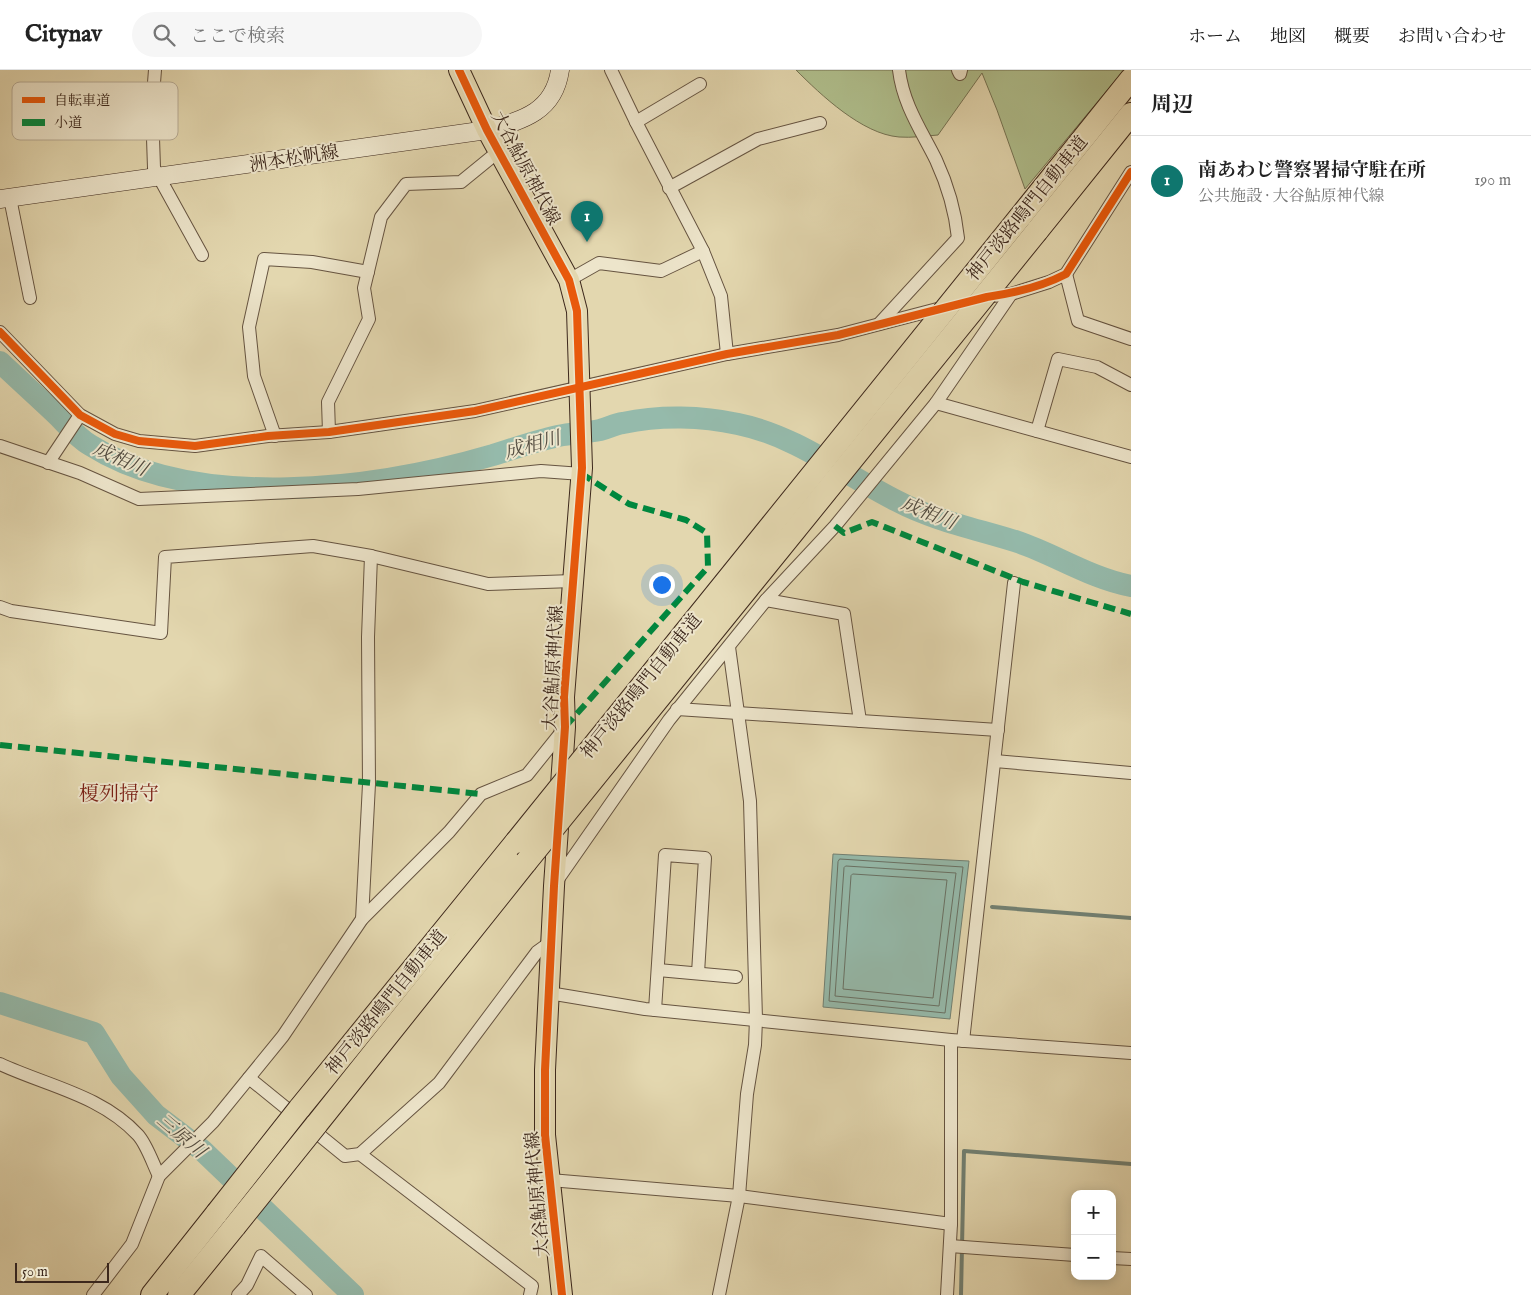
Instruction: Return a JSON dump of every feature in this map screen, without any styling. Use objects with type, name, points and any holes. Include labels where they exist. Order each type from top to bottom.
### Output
[{"type":"highway","name":"神戸淡路鳴門自動車道","points":[[152,1295],[226,1219],[265,1186],[316,1125],[526,862],[1028,224],[1131,79]]},
{"type":"highway","name":"神戸淡路鳴門自動車道","points":[[179,1295],[226,1219],[299,1109],[516,842],[1028,224],[1131,114]]},
{"type":"main road","name":"大谷鮎原神代線","points":[[458,70],[568,280],[577,311],[582,471],[564,697],[565,727],[554,886],[545,1070],[545,1135],[562,1295]]},
{"type":"main road","name":"洲本松帆線","points":[[5,199],[488,130],[521,120],[542,108],[555,90],[560,70]]},
{"type":"street","points":[[611,70],[669,188],[703,251],[721,296],[727,354]]},
{"type":"street","points":[[879,324],[958,238],[955,209],[936,161],[908,107],[901,86],[899,70]]},
{"type":"street","points":[[636,122],[700,84]]},
{"type":"street","points":[[669,188],[758,139],[820,123]]},
{"type":"street","points":[[153,140],[154,168],[202,255]]},
{"type":"street","points":[[329,432],[328,402],[369,320],[364,288],[381,217],[406,184],[461,182],[500,151]]},
{"type":"street","points":[[0,332],[80,415],[115,434],[138,441],[195,446],[275,436],[329,432],[475,411],[581,392],[727,354],[838,335],[987,296],[1011,294],[1049,282],[1066,274],[1131,172]]},
{"type":"street","points":[[5,199],[30,298]]},
{"type":"street","points":[[568,280],[600,264],[661,271],[703,251]]},
{"type":"street","points":[[275,436],[254,376],[249,327],[264,259],[312,262],[368,272]]},
{"type":"street","points":[[1066,274],[1078,321],[1131,339]]},
{"type":"street","points":[[554,886],[677,710],[766,600],[846,513],[936,403],[1011,294]]},
{"type":"street","points":[[1037,431],[1058,359],[1097,367],[1131,385]]},
{"type":"street","points":[[936,403],[1131,457]]},
{"type":"street","points":[[48,463],[80,415]]},
{"type":"street","points":[[0,446],[80,473],[139,499],[358,489],[541,471],[582,471]]},
{"type":"street","points":[[0,607],[11,612],[161,633],[165,557],[313,546],[371,556],[488,584],[573,581]]},
{"type":"street","points":[[362,919],[370,784],[368,637],[371,556]]},
{"type":"street","points":[[947,1295],[957,1040],[995,761],[1014,583]]},
{"type":"street","points":[[766,600],[844,614],[860,721]]},
{"type":"street","points":[[719,1295],[739,1196],[746,1094],[755,1045],[756,1020],[750,801],[729,647]]},
{"type":"street","points":[[677,710],[738,712],[998,730]]},
{"type":"street","points":[[93,1295],[132,1244],[159,1176],[213,1122],[284,1036],[362,919],[448,832],[481,794],[527,775],[565,727]]},
{"type":"street","points":[[995,761],[1131,773]]},
{"type":"street","points":[[655,1010],[665,855],[705,858],[698,973]]},
{"type":"street","points":[[249,1078],[345,1156],[360,1154],[439,1083],[538,952],[551,942]]},
{"type":"street","points":[[658,970],[736,977]]},
{"type":"street","points":[[549,993],[655,1010],[957,1040],[1131,1053]]},
{"type":"street","points":[[0,1064],[80,1095],[116,1115],[140,1136],[159,1176]]},
{"type":"street","points":[[360,1154],[532,1286],[530,1295]]},
{"type":"street","points":[[550,1180],[739,1196],[951,1224]]},
{"type":"street","points":[[950,1246],[1071,1255]]},
{"type":"street","points":[[238,1295],[247,1285],[261,1256],[306,1295]]},
{"type":"street","points":[[1116,1258],[1131,1259]]},
{"type":"green space","points":[[796,70],[1124,70],[1025,189],[982,73],[938,135],[899,137],[871,129],[843,112],[817,91]]},
{"type":"water","points":[[833,854],[969,861],[950,1019],[823,1007]]},
{"type":"waterway","name":"成相川","points":[[0,362],[90,445],[133,466],[182,480],[234,487],[288,488],[343,485],[396,477],[447,467],[558,436],[600,430],[637,420],[666,418],[710,419],[738,424],[780,437],[801,447],[911,508],[1018,542],[1101,578],[1131,586]]},
{"type":"waterway","points":[[992,907],[1131,918]]},
{"type":"waterway","name":"三原川","points":[[0,1003],[94,1033],[121,1076],[156,1115],[202,1150],[353,1295]]},
{"type":"waterway","points":[[961,1295],[964,1151],[1131,1164]]},
{"type":"marked path","points":[[565,727],[708,567],[707,533],[686,520],[629,504],[582,474]]},
{"type":"marked path","points":[[835,526],[844,533],[872,522],[1023,582],[1131,614]]},
{"type":"marked path","points":[[0,745],[481,794]]},
{"type":"cycle path","points":[[459,70],[487,130],[569,280],[577,311],[582,468],[564,697],[565,727],[554,886],[545,1070],[545,1135],[562,1295]]},
{"type":"cycle path","points":[[0,332],[80,415],[115,434],[139,441],[195,446],[268,436],[329,432],[475,411],[727,354],[838,335],[1037,286],[1066,274],[1131,172]]},
{"type":"place","name":"南あわじ警察署掃守駐在所","points":[[587,242]]},
{"type":"district","name":"榎列掃守","points":[[119,793]]}]
